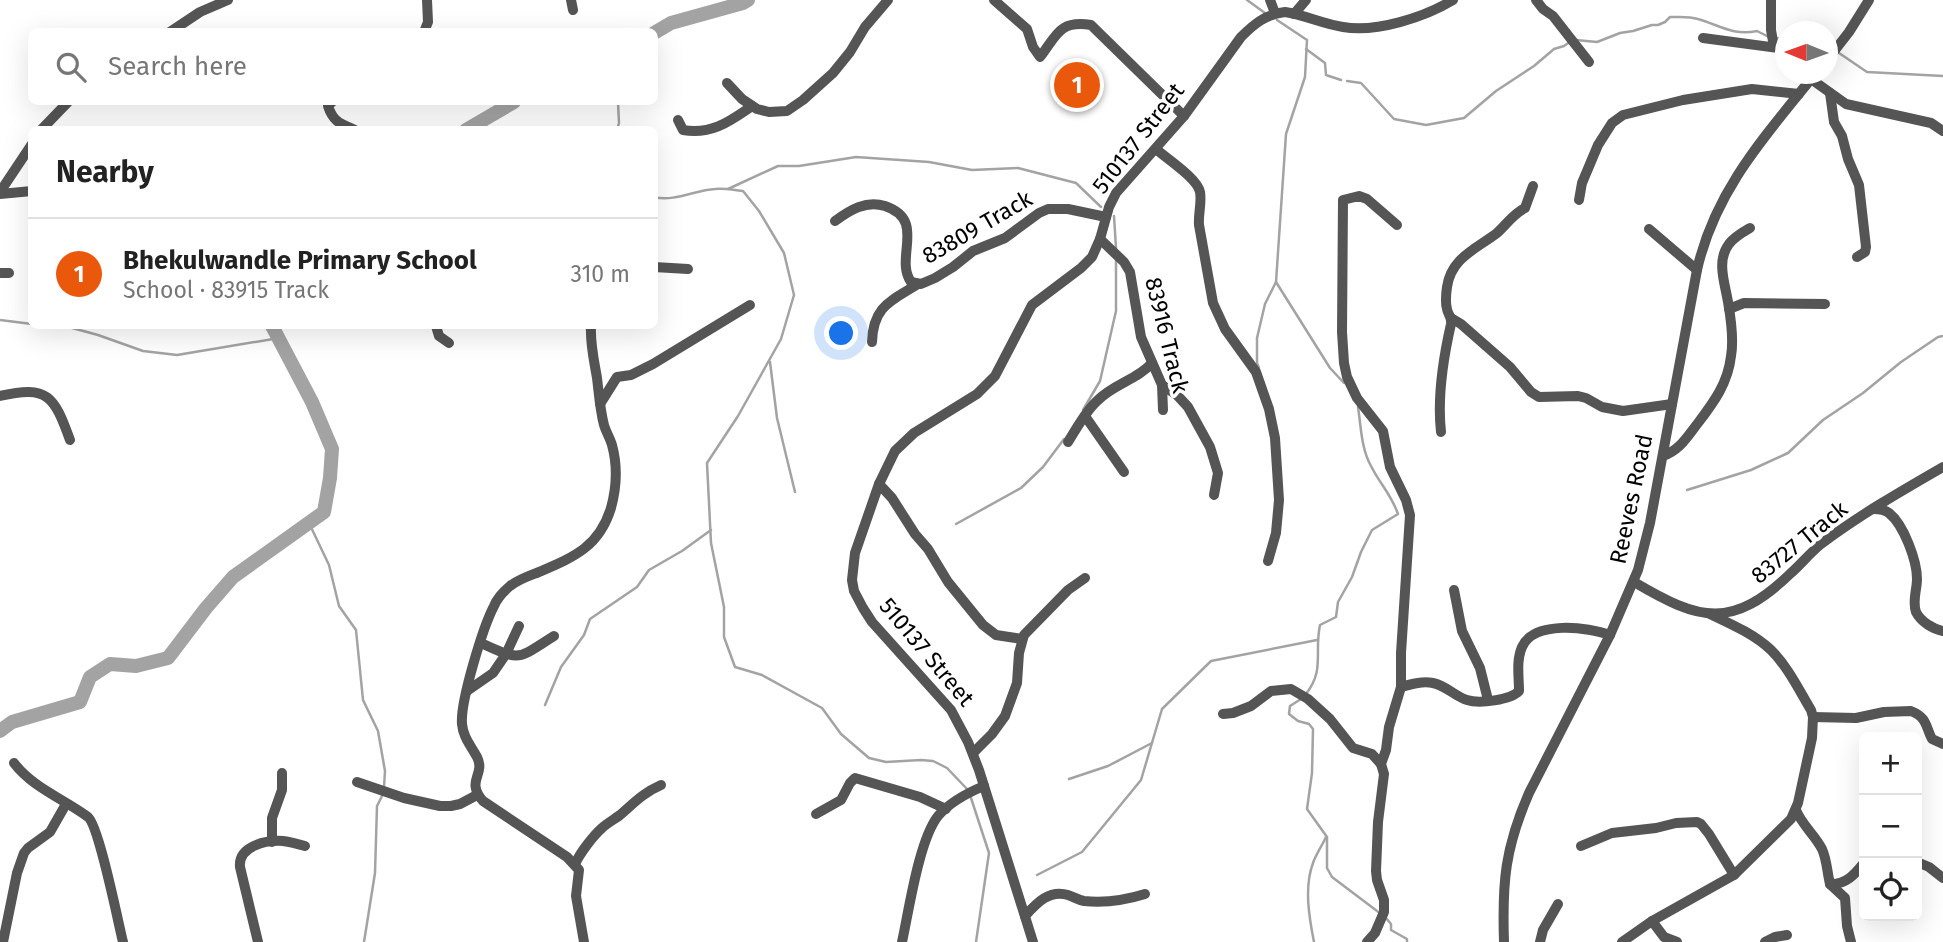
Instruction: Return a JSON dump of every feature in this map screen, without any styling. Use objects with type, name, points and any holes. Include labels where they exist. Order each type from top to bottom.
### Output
[{"type":"street","points":[[176,28],[200,12],[228,0]]},
{"type":"street","points":[[426,28],[427,0]]},
{"type":"street","points":[[727,83],[742,99],[757,109],[787,111],[839,67],[865,27],[888,0]]},
{"type":"street","points":[[994,0],[1027,29],[1033,47],[1040,57],[1063,27],[1070,24],[1091,25],[1184,116]]},
{"type":"street","points":[[1270,0],[1275,13],[1294,14],[1353,29],[1374,27],[1428,13],[1453,0]]},
{"type":"street","points":[[1294,14],[1306,0]]},
{"type":"street","points":[[1536,0],[1553,16],[1589,62]]},
{"type":"street","points":[[1772,0],[1771,30],[1775,38]]},
{"type":"street","points":[[1838,46],[1869,0]]},
{"type":"street","name":"510137 Street","points":[[1033,942],[973,753],[951,710],[872,622],[854,590],[852,573],[855,553],[879,484],[895,451],[914,432],[970,399],[989,383],[1035,301],[1088,262],[1100,239],[1116,193],[1184,116],[1241,37],[1253,25],[1275,13]]},
{"type":"street","points":[[1703,38],[1775,47]]},
{"type":"street","name":"Reeves Road","points":[[1504,942],[1504,877],[1516,826],[1634,582],[1646,544],[1697,270],[1711,227],[1736,176],[1807,84]]},
{"type":"street","points":[[1821,84],[1846,104],[1931,123],[1943,131]]},
{"type":"street","points":[[1579,200],[1582,183],[1598,145],[1612,123],[1623,115],[1683,100],[1752,89],[1799,94]]},
{"type":"street","points":[[1830,93],[1833,118],[1842,136],[1861,195],[1866,250],[1857,257]]},
{"type":"street","points":[[45,126],[65,105]]},
{"type":"street","points":[[329,105],[333,118],[345,126]]},
{"type":"street","points":[[678,120],[683,130],[712,130],[752,106]]},
{"type":"street","points":[[1156,149],[1190,176],[1198,187],[1199,225],[1213,303],[1225,328],[1256,372],[1269,409],[1275,438],[1279,500],[1276,533],[1268,561]]},
{"type":"street","points":[[0,193],[28,150]]},
{"type":"street","points":[[1533,186],[1525,208],[1469,251],[1453,269],[1449,277],[1447,310],[1539,397],[1578,396],[1602,407],[1623,411],[1672,404]]},
{"type":"street","points":[[0,193],[28,191]]},
{"type":"street","points":[[1381,764],[1401,687],[1410,515],[1390,467],[1382,431],[1357,398],[1344,363],[1343,200],[1359,196],[1368,199],[1397,225]]},
{"type":"street","name":"83809 Track","points":[[835,221],[854,208],[874,203],[899,214],[909,236],[907,274],[911,282],[918,284],[944,273],[977,249],[1004,238],[1044,211],[1059,208],[1106,217]]},
{"type":"street","points":[[1663,456],[1679,448],[1720,392],[1732,350],[1723,258],[1728,245],[1750,228]]},
{"type":"street","points":[[1649,229],[1697,270]]},
{"type":"street","name":"83916 Track","points":[[1100,239],[1124,262],[1130,272],[1143,343],[1162,385],[1163,410]]},
{"type":"street","points":[[658,267],[688,269]]},
{"type":"street","points":[[872,342],[872,327],[878,313],[918,284]]},
{"type":"street","points":[[1729,309],[1744,303],[1825,304]]},
{"type":"street","points":[[600,404],[617,377],[631,376],[750,305]]},
{"type":"street","points":[[1441,432],[1439,395],[1444,356],[1455,320]]},
{"type":"street","points":[[437,329],[439,336],[449,344]]},
{"type":"street","points":[[584,942],[576,896],[579,870],[542,839],[477,795],[475,783],[478,761],[463,731],[462,722],[467,691],[494,606],[518,580],[569,559],[590,545],[609,514],[617,479],[615,459],[604,427],[600,404],[591,329]]},
{"type":"street","points":[[1068,442],[1097,400],[1136,377],[1152,363]]},
{"type":"street","points":[[1162,385],[1188,407],[1210,447],[1218,473],[1214,495]]},
{"type":"street","points":[[0,396],[25,391],[44,395],[55,406],[70,440]]},
{"type":"street","points":[[1085,416],[1125,472]]},
{"type":"street","name":"83727 Track","points":[[1634,582],[1677,605],[1710,614],[1740,609],[1758,601],[1792,573],[1817,547],[1943,467]]},
{"type":"street","points":[[879,484],[928,549],[948,582],[983,625],[996,635],[1022,639]]},
{"type":"street","points":[[1874,509],[1890,514],[1911,550],[1917,573],[1914,596],[1916,612],[1924,622],[1943,631]]},
{"type":"street","points":[[973,753],[1005,716],[1017,683],[1022,639],[1053,604],[1085,578]]},
{"type":"street","points":[[1454,590],[1462,631],[1480,668],[1488,700]]},
{"type":"street","points":[[1622,942],[1652,921],[1734,875],[1791,819],[1796,810],[1812,738],[1813,717],[1794,682],[1770,649],[1710,614]]},
{"type":"street","points":[[467,691],[489,678],[499,667],[519,626]]},
{"type":"street","points":[[1401,687],[1430,682],[1445,686],[1467,700],[1512,697],[1519,693],[1520,654],[1526,640],[1532,636],[1548,630],[1573,628],[1591,629],[1609,635]]},
{"type":"street","points":[[481,643],[512,656],[523,655],[554,636]]},
{"type":"street","points":[[1223,715],[1251,706],[1271,691],[1291,689],[1308,699],[1330,719],[1353,748],[1372,754],[1381,764],[1384,775],[1376,871],[1384,900],[1384,912],[1375,933],[1367,942]]},
{"type":"street","points":[[1813,717],[1856,718],[1884,712],[1912,711],[1926,722],[1932,739],[1943,744]]},
{"type":"street","points":[[14,763],[26,776],[88,817],[96,830],[123,942]]},
{"type":"street","points":[[274,842],[272,818],[282,790],[282,772]]},
{"type":"street","points":[[816,814],[841,800],[855,778],[920,797],[946,809]]},
{"type":"street","points":[[357,782],[404,798],[440,806],[460,804],[477,795]]},
{"type":"street","points":[[575,864],[602,828],[636,799],[661,785]]},
{"type":"street","points":[[902,942],[919,865],[935,821],[946,809],[984,786]]},
{"type":"street","points":[[3,942],[17,873],[24,853],[50,832],[66,804]]},
{"type":"street","points":[[1796,810],[1821,847],[1830,884],[1845,898],[1846,926],[1851,942]]},
{"type":"street","points":[[1581,846],[1612,833],[1697,822],[1709,834],[1734,875]]},
{"type":"street","points":[[258,942],[240,860],[249,849],[274,842],[305,846]]},
{"type":"street","points":[[1922,864],[1943,878]]},
{"type":"street","points":[[1830,884],[1842,883],[1859,869]]},
{"type":"street","points":[[1025,916],[1036,905],[1054,894],[1102,902],[1146,894]]},
{"type":"street","points":[[1540,942],[1558,904]]},
{"type":"street","points":[[1652,921],[1664,936],[1677,942]]},
{"type":"street","points":[[1765,942],[1787,935]]},
{"type":"waterway","points":[[658,31],[671,23],[748,0]]},
{"type":"waterway","points":[[1247,0],[1265,13]]},
{"type":"waterway","points":[[1576,40],[1597,42],[1620,33],[1658,25],[1670,17],[1695,18],[1733,31],[1757,31],[1769,37]]},
{"type":"waterway","points":[[1259,368],[1257,338],[1265,304],[1276,282],[1286,134],[1305,77],[1307,40],[1277,20]]},
{"type":"waterway","points":[[1347,81],[1361,83],[1394,119],[1426,125],[1464,118],[1554,49],[1571,41]]},
{"type":"waterway","points":[[1306,49],[1325,63],[1326,75],[1341,80]]},
{"type":"waterway","points":[[1839,53],[1867,72],[1943,76]]},
{"type":"waterway","points":[[473,126],[509,105]]},
{"type":"waterway","points":[[618,105],[618,126]]},
{"type":"waterway","points":[[728,189],[778,166],[799,166],[856,157],[929,162],[972,170],[1018,168],[1076,183],[1101,207]]},
{"type":"waterway","points":[[658,198],[670,198],[718,189],[743,191],[759,211],[784,253],[794,295],[781,339],[738,416],[707,463],[711,543],[724,607],[724,637],[735,667],[762,675],[822,708],[841,734],[869,758],[886,762],[933,761],[947,768],[967,789]]},
{"type":"waterway","points":[[1114,216],[1116,248]]},
{"type":"waterway","points":[[1083,410],[1100,381],[1116,311],[1116,258]]},
{"type":"waterway","points":[[1276,282],[1330,368],[1344,383]]},
{"type":"waterway","points":[[0,320],[28,324]]},
{"type":"waterway","points":[[76,329],[143,351],[177,355],[279,338]]},
{"type":"waterway","points":[[0,731],[12,722],[80,702],[90,677],[110,664],[136,666],[168,658],[233,577],[324,512],[332,449],[312,402],[274,329]]},
{"type":"waterway","points":[[1687,490],[1751,470],[1788,453],[1823,420],[1863,393],[1901,362],[1943,336]]},
{"type":"waterway","points":[[770,362],[777,418],[795,492]]},
{"type":"waterway","points":[[1306,694],[1317,669],[1320,625],[1336,617],[1338,602],[1372,530],[1398,514],[1365,452],[1358,407]]},
{"type":"waterway","points":[[956,524],[1021,488],[1043,467],[1064,439]]},
{"type":"waterway","points":[[309,523],[329,565],[339,606],[356,630],[363,700],[378,731],[385,771],[384,787]]},
{"type":"waterway","points":[[545,705],[561,667],[584,635],[590,619],[637,587],[649,570],[711,530]]},
{"type":"waterway","points":[[1037,875],[1082,852],[1141,780],[1162,709],[1211,661],[1317,640]]},
{"type":"waterway","points":[[1301,699],[1290,706],[1289,714],[1298,721],[1309,724],[1313,729],[1312,773],[1307,809],[1327,837],[1327,868],[1332,877],[1381,914]]},
{"type":"waterway","points":[[1069,779],[1108,766],[1152,743]]},
{"type":"waterway","points":[[364,942],[375,873],[377,806],[383,794]]},
{"type":"waterway","points":[[971,798],[989,853],[976,942]]},
{"type":"waterway","points":[[1314,942],[1309,912],[1310,872],[1326,837]]},
{"type":"waterway","points":[[1386,918],[1391,924],[1391,930],[1407,939],[1407,942]]},
{"type":"place","name":"Bhekulwandle Primary School","points":[[1077,85]]}]
